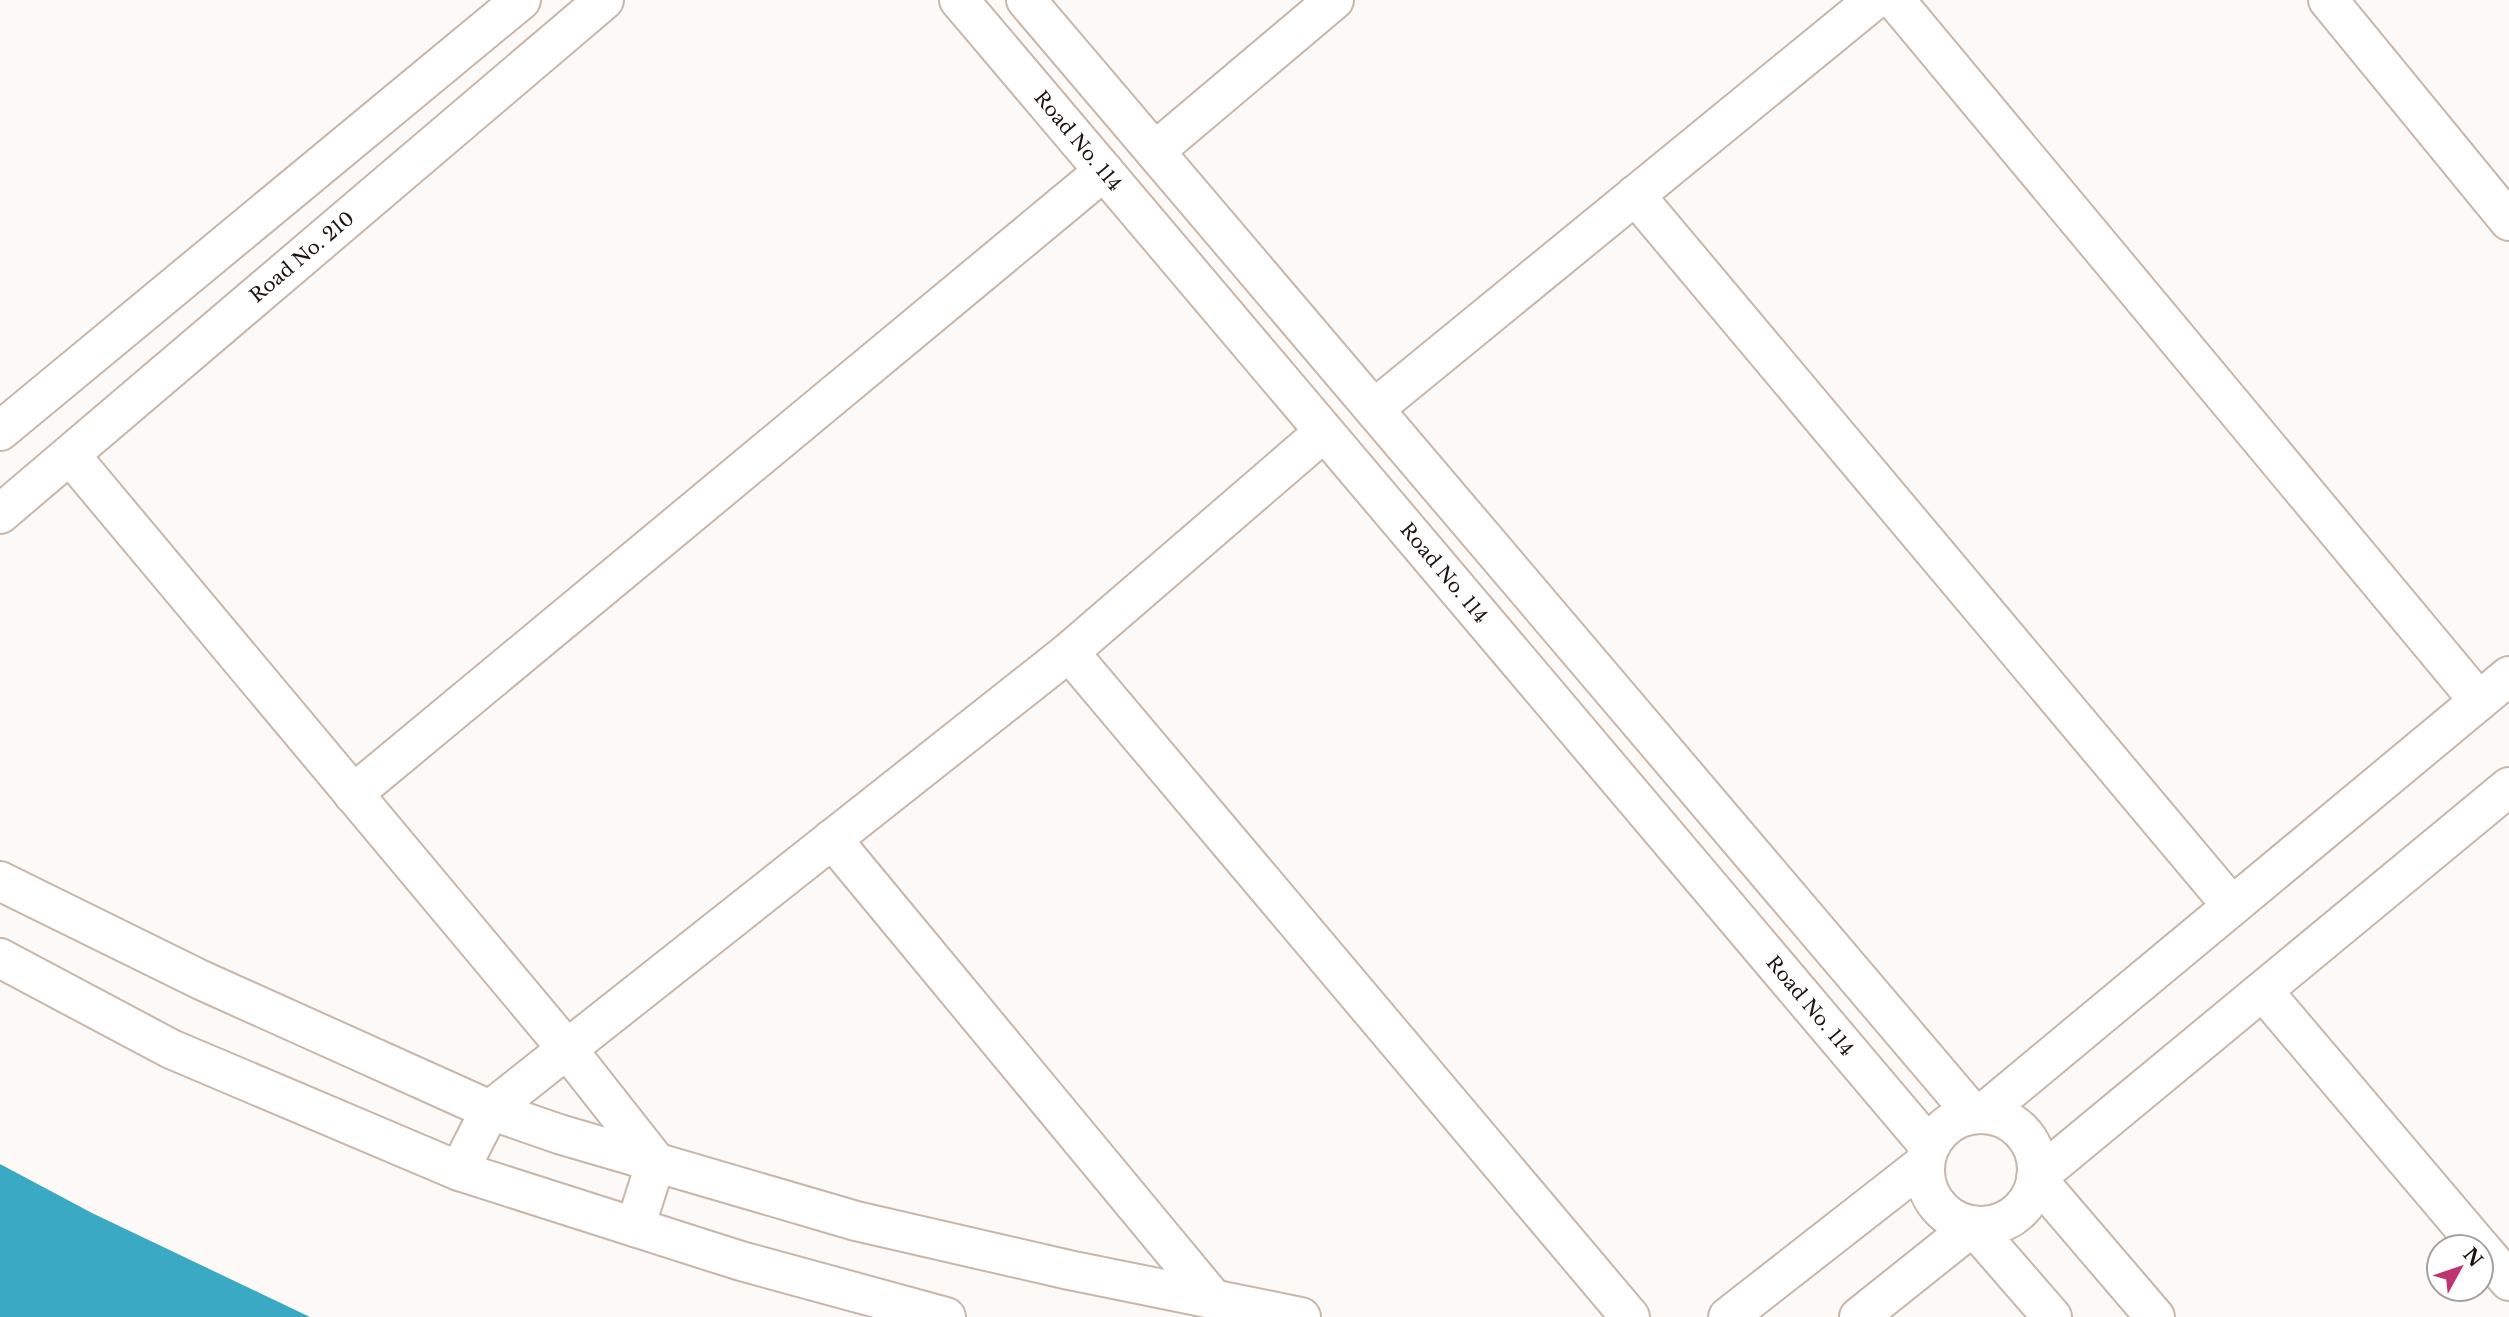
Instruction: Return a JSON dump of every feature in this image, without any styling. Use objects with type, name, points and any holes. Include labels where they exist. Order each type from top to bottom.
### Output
[{"type":"street","points":[[0,430],[521,0]]},
{"type":"street","name":"Road No. 210","points":[[0,514],[604,0]]},
{"type":"street","name":"Road No. 114","points":[[959,0],[1324,432],[1927,1155]]},
{"type":"street","points":[[1027,0],[1977,1114]]},
{"type":"street","points":[[1155,152],[1334,0]]},
{"type":"street","points":[[1374,409],[1874,0]]},
{"type":"street","points":[[1895,0],[2479,701]]},
{"type":"street","points":[[2328,0],[2509,221]]},
{"type":"street","points":[[354,794],[1104,171]]},
{"type":"street","points":[[1635,195],[2232,906]]},
{"type":"street","points":[[459,1171],[491,1110],[1069,652],[1324,432]]},
{"type":"street","points":[[70,454],[567,1049],[656,1162]]},
{"type":"street","points":[[1069,652],[1629,1317]]},
{"type":"street","points":[[1977,1114],[2509,677]]},
{"type":"street","points":[[2036,1178],[2509,788]]},
{"type":"street","points":[[832,839],[1214,1300]]},
{"type":"street","points":[[0,881],[201,981],[491,1110],[559,1134],[856,1221],[1069,1270],[1301,1317]]},
{"type":"street","points":[[0,958],[171,1049],[459,1171],[741,1261],[946,1317]]},
{"type":"street","points":[[2263,991],[2467,1233]]},
{"type":"street","points":[[1728,1317],[1927,1155],[1942,1128],[1951,1121],[1977,1114],[1990,1114],[2006,1119],[2021,1130],[2031,1144],[2037,1161],[2031,1195],[2021,1209],[2007,1219],[1991,1225],[1973,1226],[1956,1221],[1942,1211],[1932,1197],[1925,1181],[1927,1155]]},
{"type":"street","points":[[635,1227],[656,1162]]},
{"type":"street","points":[[2036,1178],[2155,1317]]},
{"type":"street","points":[[1859,1317],[1973,1226]]},
{"type":"street","points":[[1973,1226],[2052,1317]]},
{"type":"street","points":[[2495,1265],[2509,1281]]},
{"type":"water","points":[[0,1164],[92,1213],[310,1317],[0,1317]]}]
